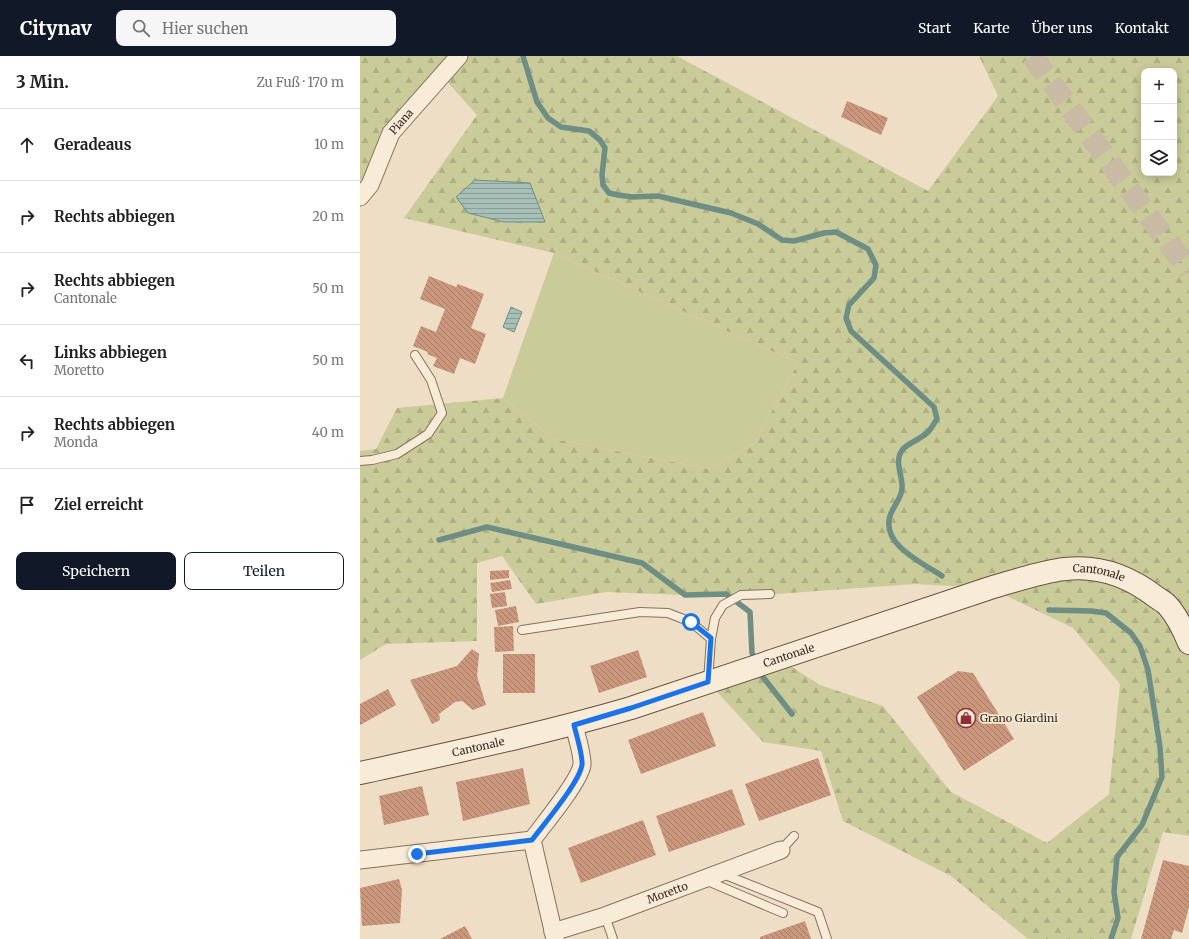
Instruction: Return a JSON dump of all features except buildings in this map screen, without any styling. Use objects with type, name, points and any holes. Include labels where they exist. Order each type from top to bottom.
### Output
[{"type":"street","name":"Piana","points":[[360,197],[370,185],[391,133],[459,56]]},
{"type":"street","name":"Cantonale","points":[[360,773],[428,759],[574,725],[631,708],[990,588],[1034,575],[1066,569],[1093,569],[1117,574],[1144,587],[1168,606],[1185,632],[1189,643]]},
{"type":"street","points":[[360,860],[532,840],[577,779],[582,764],[574,725]]},
{"type":"street","name":"Moretto","points":[[532,840],[554,936],[719,872],[781,850]]},
{"type":"lane","points":[[360,461],[372,460],[397,454],[428,434],[442,413],[431,380],[415,354]]},
{"type":"lane","points":[[708,682],[711,638],[715,618],[723,605],[740,594],[770,594]]},
{"type":"lane","points":[[522,630],[640,612],[668,614],[686,620],[691,622],[711,638]]},
{"type":"lane","points":[[781,850],[794,836]]},
{"type":"lane","points":[[719,872],[818,912],[828,939]]},
{"type":"lane","points":[[702,879],[783,913]]},
{"type":"lane","points":[[605,916],[613,939]]},
{"type":"green space","points":[[360,56],[677,56],[928,191],[998,96],[979,56],[1189,56],[1189,836],[1163,832],[1131,939],[1028,939],[951,876],[843,821],[821,751],[763,742],[708,682],[778,658],[820,685],[883,706],[951,792],[1047,843],[1109,794],[1120,684],[1073,628],[990,588],[915,584],[735,597],[606,592],[536,604],[502,556],[477,563],[477,641],[386,644],[360,660],[360,451],[376,449],[397,408],[503,398],[554,439],[709,469],[754,444],[798,363],[554,253],[404,218],[477,115],[441,75],[366,180],[360,181]]},
{"type":"green space","points":[[554,253],[798,363],[754,444],[709,469],[554,439],[503,398]]},
{"type":"water","points":[[475,180],[530,183],[545,222],[504,222],[468,213],[456,197]]},
{"type":"water","points":[[511,307],[522,312],[514,332],[503,327]]},
{"type":"waterway","points":[[523,56],[537,102],[548,118],[561,127],[589,131],[600,140],[605,148],[602,175],[603,185],[609,193],[632,197],[658,196],[731,213],[758,224],[782,240],[794,241],[824,233],[836,232],[868,249],[876,265],[874,278],[849,305],[846,318],[851,331],[934,407],[937,419],[928,432],[903,449],[900,454],[899,463],[902,492],[890,516],[889,526],[892,536],[897,544],[915,559],[942,576]]},
{"type":"waterway","points":[[439,540],[487,527],[642,563],[685,595],[726,594],[750,612],[752,653],[756,662]]},
{"type":"waterway","points":[[1049,610],[1091,611],[1106,613],[1131,633],[1140,646],[1148,670],[1160,747],[1162,777],[1142,825],[1117,857],[1114,892],[1118,918],[1111,939]]},
{"type":"waterway","points":[[760,669],[763,677],[792,714]]},
{"type":"tunnel","points":[[1032,56],[1189,271]]},
{"type":"place","name":"Grano Giardini","points":[[966,718]]},
{"type":"route","points":[[417,854],[532,840],[577,779],[582,764],[574,725],[631,708],[708,682],[711,638],[691,622]]}]
